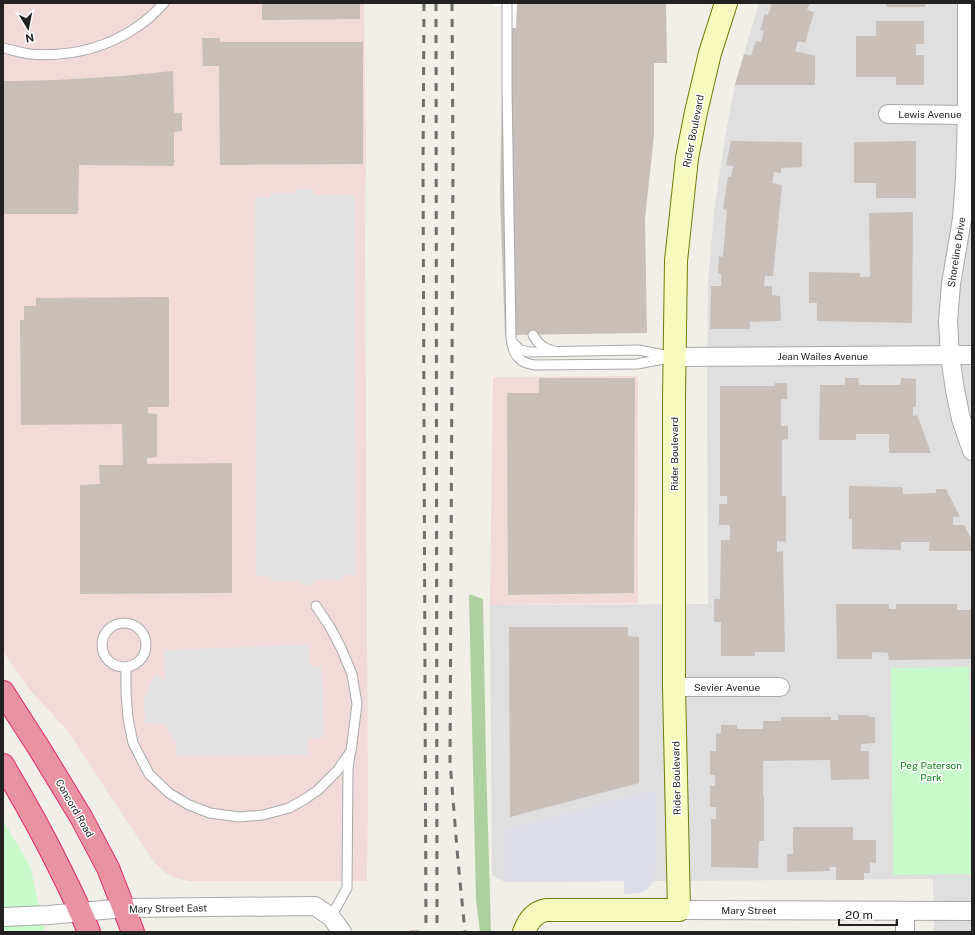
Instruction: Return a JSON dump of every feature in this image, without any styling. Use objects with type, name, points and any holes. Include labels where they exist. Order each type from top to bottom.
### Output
[{"type":"highway","name":"Concord Road","points":[[3,692],[81,817],[108,868],[133,932]]},
{"type":"highway","points":[[3,765],[48,843],[89,932]]},
{"type":"street","name":"Rider Boulevard","points":[[679,910],[674,687],[674,357],[676,261],[687,158],[697,104],[710,53],[726,3]]},
{"type":"street","name":"Shoreline Drive","points":[[967,3],[969,115],[962,219],[951,284],[948,321],[950,356],[961,419],[972,451]]},
{"type":"street","name":"Lewis Avenue","points":[[888,114],[969,115]]},
{"type":"street","name":"Jean Wailes Avenue","points":[[674,357],[972,356]]},
{"type":"street","name":"Sevier Avenue","points":[[674,687],[780,687]]},
{"type":"street","name":"Mary Street East","points":[[3,917],[40,916],[124,908],[315,906],[330,917],[342,932]]},
{"type":"street","name":"Mary Street","points":[[526,926],[536,914],[546,910],[972,912]]},
{"type":"street","points":[[905,911],[905,932]]},
{"type":"lane","points":[[3,48],[29,54],[62,55],[93,48],[115,40],[135,29],[153,15],[164,3]]},
{"type":"lane","points":[[507,3],[511,339],[514,352],[521,360],[528,364],[535,365],[637,364],[674,357]]},
{"type":"lane","points":[[533,335],[535,339],[543,346],[551,350],[563,352]]},
{"type":"lane","points":[[511,339],[512,343],[524,352],[639,350],[674,357]]},
{"type":"lane","points":[[316,606],[342,648],[352,674],[357,704],[348,769],[347,888],[330,917]]},
{"type":"lane","points":[[125,623],[139,629],[146,641],[144,655],[139,661],[126,667],[119,666],[107,659],[102,646],[103,638],[107,632],[112,627],[125,623]]},
{"type":"lane","points":[[126,667],[128,718],[133,743],[149,774],[169,793],[189,805],[210,813],[239,817],[263,815],[289,808],[318,790],[337,771],[351,751]]},
{"type":"shaded area","points":[[3,3],[364,3],[366,146],[367,881],[189,881],[176,878],[166,873],[154,862],[67,730],[29,689],[3,651]]},
{"type":"shaded area","points":[[759,3],[972,3],[972,932],[934,932],[933,879],[505,882],[492,875],[490,605],[708,604],[708,283],[714,212],[726,132],[735,85]]},
{"type":"shaded area","points":[[298,189],[314,190],[314,195],[354,195],[356,575],[342,575],[341,580],[315,580],[314,585],[301,585],[300,581],[271,581],[271,577],[256,576],[255,197],[270,198],[270,193],[296,193]]},
{"type":"shaded area","points":[[638,376],[638,603],[490,605],[493,377]]},
{"type":"shaded area","points":[[309,645],[310,666],[321,666],[324,737],[308,739],[309,755],[177,756],[176,742],[164,724],[145,723],[144,698],[156,673],[165,680],[164,650]]},
{"type":"shaded area","points":[[647,791],[657,791],[656,870],[653,882],[647,890],[639,893],[624,894],[624,881],[505,882],[505,830]]},
{"type":"green space","points":[[469,594],[483,599],[491,932],[480,932],[476,900]]},
{"type":"green space","name":"Peg Paterson Park","points":[[969,667],[971,874],[893,875],[891,668]]},
{"type":"green space","points":[[3,820],[30,866],[45,932],[3,932]]},
{"type":"pier","points":[[493,3],[517,3],[516,28],[510,28],[510,6],[493,6]]},
{"type":"building","points":[[262,3],[360,3],[360,19],[262,20]]},
{"type":"building","points":[[517,3],[666,3],[667,63],[654,63],[654,135],[645,219],[647,333],[505,335],[500,197],[503,28],[516,28]]},
{"type":"building","points":[[772,3],[810,3],[807,10],[814,12],[805,43],[798,41],[795,51],[815,56],[815,85],[735,85],[744,54],[751,56],[756,41],[761,42],[764,31],[760,30],[765,14],[768,15]]},
{"type":"building","points":[[886,3],[925,3],[925,7],[886,7]]},
{"type":"building","points":[[876,21],[924,21],[924,44],[916,44],[916,55],[924,55],[924,85],[896,85],[896,77],[856,77],[856,36],[876,36]]},
{"type":"building","points":[[202,38],[220,38],[220,42],[363,42],[363,164],[220,165],[219,66],[203,66]]},
{"type":"building","points":[[173,71],[174,113],[182,113],[182,131],[174,132],[174,166],[79,165],[78,214],[3,214],[3,81],[56,80]]},
{"type":"building","points":[[731,141],[802,142],[802,167],[781,168],[781,173],[774,172],[772,183],[782,185],[773,276],[765,276],[764,286],[772,286],[772,295],[780,296],[781,321],[750,322],[750,329],[710,329],[711,286],[721,286],[721,274],[718,274],[719,256],[723,257],[727,210],[723,209],[728,177],[731,177],[733,166],[726,165]]},
{"type":"building","points":[[916,141],[916,198],[876,198],[876,183],[854,183],[854,142]]},
{"type":"building","points":[[913,212],[912,323],[817,321],[817,303],[809,303],[809,272],[860,273],[860,277],[870,277],[869,213]]},
{"type":"building","points":[[169,297],[169,407],[148,407],[148,413],[157,414],[157,457],[147,458],[147,464],[232,463],[232,593],[80,594],[80,485],[100,484],[99,465],[123,465],[122,424],[21,425],[20,320],[24,320],[24,306],[36,306],[36,298]]},
{"type":"building","points":[[539,378],[635,378],[634,593],[508,595],[507,393],[539,393]]},
{"type":"building","points":[[845,378],[858,378],[859,385],[900,385],[901,378],[916,379],[916,407],[913,407],[913,416],[917,415],[931,453],[889,453],[889,434],[856,434],[856,440],[819,440],[820,385],[845,385]]},
{"type":"building","points":[[775,383],[787,383],[787,399],[781,399],[781,426],[788,426],[788,439],[782,440],[782,496],[786,496],[786,542],[777,541],[777,552],[783,551],[785,652],[755,652],[755,656],[721,656],[721,622],[714,622],[714,599],[720,599],[721,540],[730,540],[730,525],[719,525],[719,504],[727,504],[727,496],[720,496],[720,386],[774,386]]},
{"type":"building","points":[[849,486],[902,487],[903,494],[936,493],[936,489],[946,489],[960,517],[953,517],[953,525],[964,525],[972,540],[972,551],[929,551],[930,542],[901,542],[901,550],[852,549],[852,519],[849,519]]},
{"type":"building","points":[[836,604],[889,604],[889,609],[896,609],[896,604],[957,604],[957,610],[972,610],[972,659],[889,660],[888,653],[872,652],[872,659],[837,659]]},
{"type":"building","points":[[509,627],[628,627],[628,636],[639,637],[639,783],[510,817]]},
{"type":"building","points":[[838,715],[868,715],[869,717],[875,717],[875,743],[861,744],[861,751],[869,751],[869,779],[831,780],[830,760],[763,761],[764,841],[759,841],[758,868],[711,867],[711,819],[716,819],[716,807],[710,807],[710,786],[715,786],[715,775],[710,775],[710,751],[716,751],[716,734],[721,733],[721,725],[737,725],[737,729],[763,729],[763,721],[781,721],[781,717],[831,717],[831,720],[838,720]]},
{"type":"building","points":[[793,827],[853,827],[853,840],[876,840],[876,863],[870,862],[870,873],[864,873],[864,880],[836,880],[836,867],[829,867],[830,871],[787,872],[787,854],[793,854]]},
{"type":"building","points":[[410,930],[419,930],[419,932],[410,932]]},
{"type":"railway","points":[[424,3],[423,167],[426,932]]},
{"type":"railway","points":[[436,3],[437,932]]},
{"type":"railway","points":[[452,3],[453,165],[450,762],[465,932]]}]
